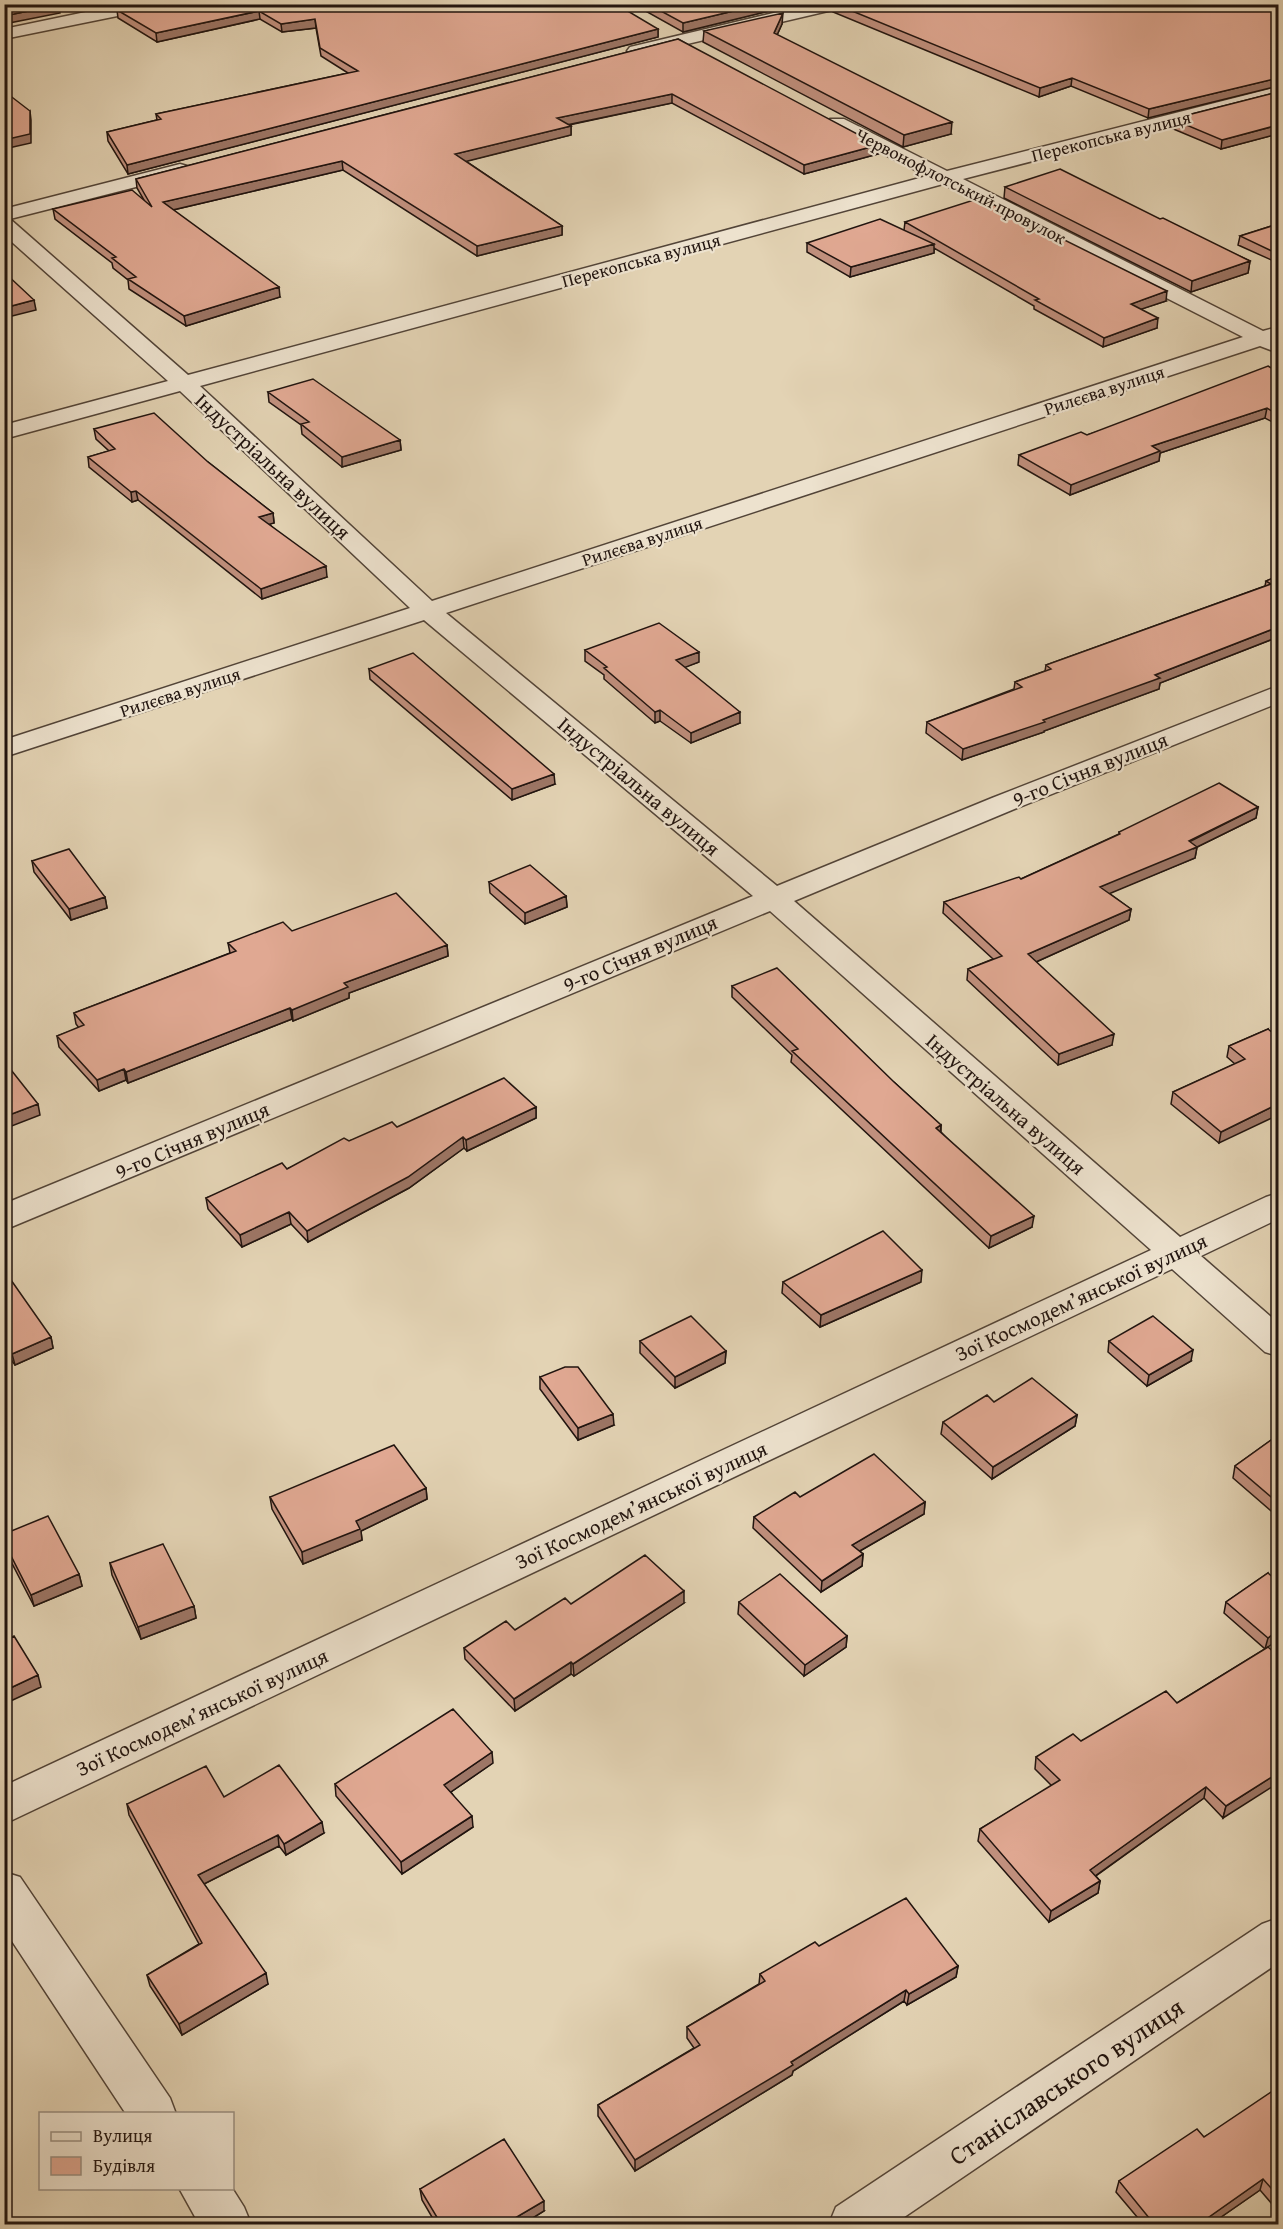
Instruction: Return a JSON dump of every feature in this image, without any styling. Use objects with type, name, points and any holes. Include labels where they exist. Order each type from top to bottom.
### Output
[{"type":"street","points":[[4,34],[152,4]]},
{"type":"street","points":[[620,55],[835,4]]},
{"type":"street","points":[[651,25],[710,57]]},
{"type":"street","name":"Перекопська вулиця","points":[[4,432],[943,178],[1278,93]]},
{"type":"street","name":"Червонофлотський провулок","points":[[816,112],[943,178],[1273,339]]},
{"type":"street","points":[[4,215],[202,164]]},
{"type":"street","name":"Індустріальна вулиця","points":[[4,224],[184,383],[428,611],[773,898],[1278,1343]]},
{"type":"street","name":"Рилєєва вулиця","points":[[4,749],[1273,339]]},
{"type":"street","name":"9-го Січня вулиця","points":[[4,1218],[773,898],[1278,694]]},
{"type":"street","name":"Зої Космодем’янської вулиця","points":[[4,1806],[1278,1204]]},
{"type":"street","points":[[4,1891],[152,2112]]},
{"type":"street","name":"Станіславського вулиця","points":[[853,2224],[1278,1938]]},
{"type":"street","points":[[204,2190],[227,2224]]},
{"type":"building","points":[[4,4],[58,4],[58,5],[4,16]]},
{"type":"building","points":[[144,4],[616,4],[658,29],[127,165],[107,132],[161,119],[156,114],[358,71],[320,48],[315,19],[281,24],[259,11],[156,33],[117,10]]},
{"type":"building","points":[[648,4],[763,4],[683,23]]},
{"type":"building","points":[[835,4],[1278,4],[1278,78],[1149,109],[1072,78],[1040,88]]},
{"type":"building","points":[[783,13],[774,33],[952,122],[904,135],[704,31]]},
{"type":"building","points":[[678,39],[878,145],[804,165],[672,94],[557,118],[571,126],[455,154],[562,226],[477,246],[342,161],[163,202],[279,287],[184,316],[128,279],[136,277],[112,258],[116,257],[53,209],[132,190],[152,207],[136,179]]},
{"type":"building","points":[[4,91],[30,111],[30,134],[4,140]]},
{"type":"building","points":[[1278,92],[1278,125],[1222,140],[1172,119]]},
{"type":"building","points":[[1060,169],[1250,261],[1192,281],[1005,187]]},
{"type":"building","points":[[980,198],[1167,291],[1131,304],[1158,318],[1104,338],[1035,300],[1039,299],[905,222]]},
{"type":"building","points":[[880,219],[934,244],[851,267],[807,243]]},
{"type":"building","points":[[1278,224],[1278,254],[1240,236]]},
{"type":"building","points":[[4,272],[34,300],[4,308]]},
{"type":"building","points":[[1268,366],[1278,372],[1278,415],[1267,408],[1152,446],[1160,451],[1071,485],[1019,455],[1081,432],[1087,435]]},
{"type":"building","points":[[313,379],[400,440],[342,457],[301,424],[309,422],[268,392]]},
{"type":"building","points":[[154,413],[208,462],[273,513],[259,517],[326,566],[261,589],[136,491],[131,492],[88,457],[115,449],[94,429]]},
{"type":"building","points":[[1278,576],[1278,627],[1155,675],[1160,678],[1043,720],[1045,722],[963,749],[927,722],[1022,687],[1015,682],[1051,669],[1046,665],[1271,584],[1266,581]]},
{"type":"building","points":[[659,623],[699,652],[676,660],[740,712],[691,733],[660,710],[655,712],[604,668],[607,667],[585,650]]},
{"type":"building","points":[[413,653],[554,774],[512,789],[369,669]]},
{"type":"building","points":[[1219,783],[1258,807],[1189,841],[1197,847],[1100,887],[1131,909],[1028,954],[1114,1034],[1059,1054],[968,969],[1002,956],[944,902],[1019,877],[1021,879],[1120,834],[1119,832]]},
{"type":"building","points":[[69,849],[105,897],[69,909],[32,861]]},
{"type":"building","points":[[530,865],[566,896],[525,913],[489,882]]},
{"type":"building","points":[[396,893],[447,945],[344,983],[348,987],[292,1010],[290,1008],[126,1072],[124,1069],[97,1080],[57,1036],[84,1025],[74,1013],[236,951],[228,943],[283,922],[292,931]]},
{"type":"building","points":[[777,968],[941,1125],[936,1128],[1034,1216],[991,1236],[792,1051],[798,1049],[732,986]]},
{"type":"building","points":[[1268,1029],[1278,1037],[1278,1104],[1221,1132],[1173,1092],[1245,1059],[1229,1046]]},
{"type":"building","points":[[4,1061],[38,1104],[4,1117]]},
{"type":"building","points":[[504,1078],[536,1107],[466,1140],[463,1137],[408,1177],[307,1231],[289,1212],[240,1235],[206,1198],[282,1163],[287,1169],[344,1138],[349,1141],[392,1122],[397,1127]]},
{"type":"building","points":[[883,1231],[922,1270],[821,1315],[783,1282]]},
{"type":"building","points":[[11,1280],[51,1337],[12,1354],[4,1342],[4,1283]]},
{"type":"building","points":[[691,1316],[726,1351],[675,1377],[640,1341]]},
{"type":"building","points":[[1153,1316],[1193,1350],[1149,1375],[1109,1341]]},
{"type":"building","points":[[565,1367],[578,1367],[613,1414],[578,1428],[540,1377]]},
{"type":"building","points":[[1032,1378],[1077,1415],[993,1467],[943,1422],[987,1395],[994,1402]]},
{"type":"building","points":[[1278,1435],[1278,1503],[1235,1466]]},
{"type":"building","points":[[394,1445],[426,1488],[356,1521],[360,1529],[302,1552],[270,1497]]},
{"type":"building","points":[[874,1454],[925,1502],[852,1545],[863,1554],[822,1581],[754,1517],[795,1492],[800,1497]]},
{"type":"building","points":[[48,1516],[79,1574],[31,1595],[4,1542],[4,1534]]},
{"type":"building","points":[[163,1544],[194,1606],[138,1627],[110,1563]]},
{"type":"building","points":[[645,1555],[684,1591],[573,1664],[571,1662],[514,1699],[464,1648],[506,1621],[515,1630],[565,1598],[571,1604]]},
{"type":"building","points":[[1268,1573],[1278,1582],[1278,1630],[1268,1638],[1226,1602]]},
{"type":"building","points":[[780,1574],[847,1636],[805,1665],[739,1602]]},
{"type":"building","points":[[14,1636],[38,1675],[4,1691],[4,1641]]},
{"type":"building","points":[[1268,1647],[1278,1656],[1278,1773],[1226,1806],[1206,1787],[1090,1870],[1100,1881],[1051,1911],[980,1829],[1060,1780],[1036,1757],[1073,1734],[1081,1741],[1166,1691],[1177,1703]]},
{"type":"building","points":[[453,1709],[492,1752],[444,1785],[472,1816],[401,1862],[335,1784]]},
{"type":"building","points":[[279,1765],[322,1822],[284,1844],[278,1835],[198,1875],[266,1973],[179,2024],[147,1975],[202,1943],[127,1804],[206,1766],[224,1797]]},
{"type":"building","points":[[906,1898],[958,1966],[909,1994],[906,1990],[791,2062],[793,2065],[635,2160],[598,2105],[700,2045],[687,2027],[765,1981],[760,1974],[815,1942],[819,1946]]},
{"type":"building","points":[[1274,2090],[1278,2096],[1278,2196],[1263,2179],[1199,2224],[1154,2224],[1119,2181],[1197,2129],[1204,2137]]},
{"type":"building","points":[[504,2139],[544,2201],[505,2224],[441,2224],[420,2189]]}]
